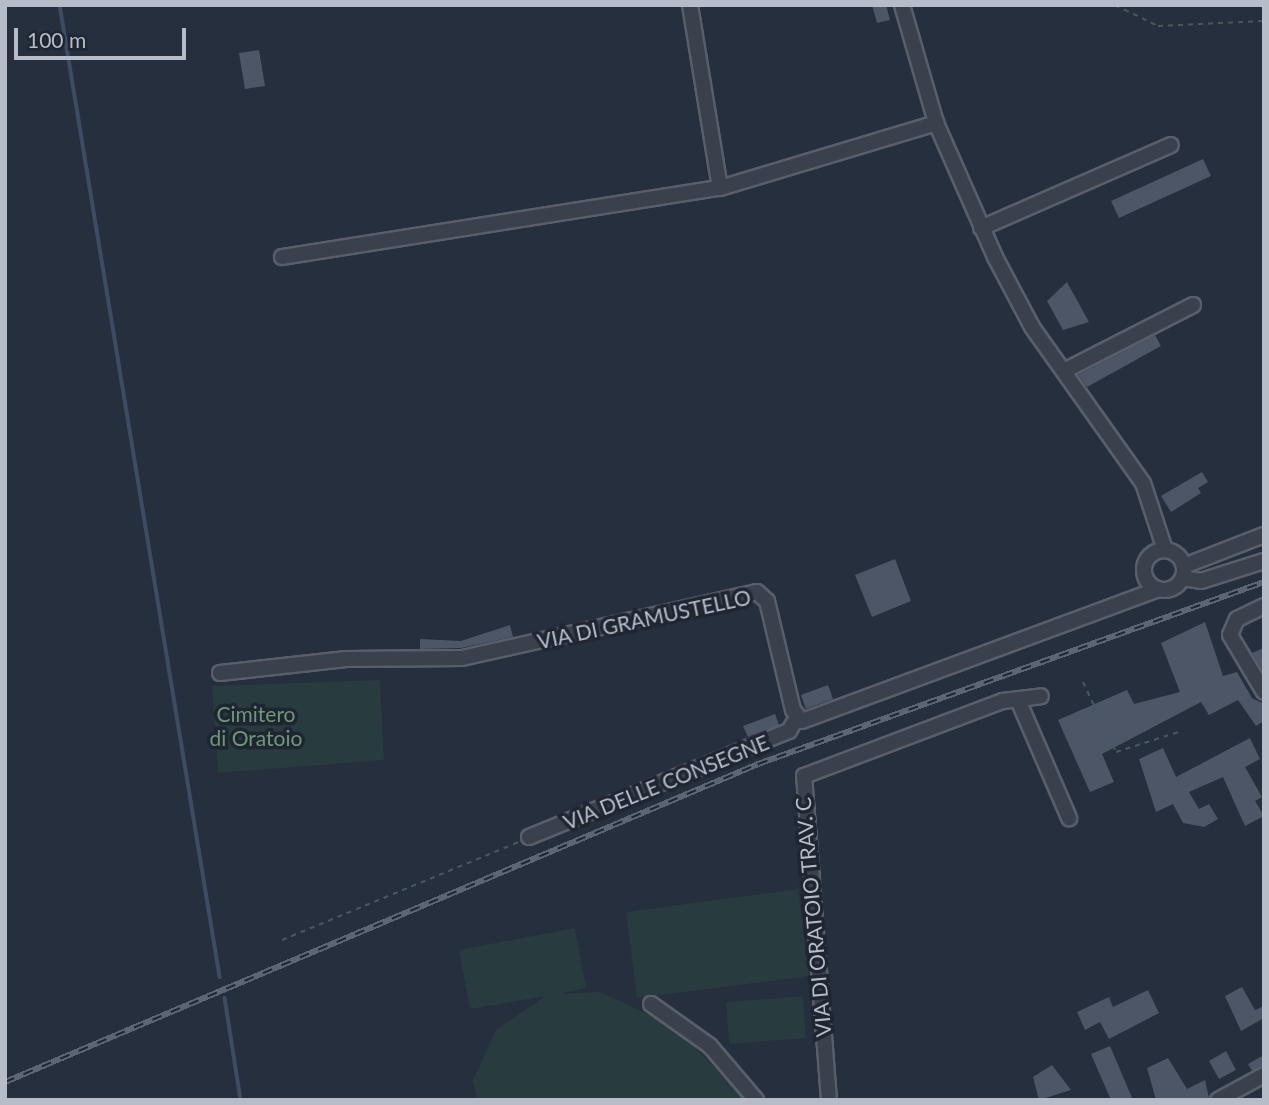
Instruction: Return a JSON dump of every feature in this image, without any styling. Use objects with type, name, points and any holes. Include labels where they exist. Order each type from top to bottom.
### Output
[{"type":"street","points":[[690,5],[720,188]]},
{"type":"street","points":[[902,5],[936,123],[982,228],[1021,308],[1148,492],[1165,550],[1183,572],[1201,581],[1264,561]]},
{"type":"street","points":[[282,257],[720,188],[936,123]]},
{"type":"street","points":[[982,228],[1171,145]]},
{"type":"street","points":[[1064,371],[1193,305]]},
{"type":"street","points":[[796,719],[885,692],[1158,589],[1175,587],[1183,572],[1264,535]]},
{"type":"street","points":[[1158,589],[1146,577],[1145,565],[1165,550]]},
{"type":"street","name":"VIA DI GRAMUSTELLO","points":[[220,673],[346,659],[462,658],[757,592],[767,601],[796,719]]},
{"type":"street","points":[[1264,606],[1240,616],[1230,631],[1264,692]]},
{"type":"street","name":"VIA DI ORATOIO TRAV. C","points":[[829,1100],[804,776],[1018,700],[1041,696]]},
{"type":"street","points":[[1018,700],[1069,818]]},
{"type":"street","name":"VIA DELLE CONSEGNE","points":[[529,837],[789,731],[796,719]]},
{"type":"street","points":[[651,1004],[710,1046],[756,1100]]},
{"type":"street","points":[[1218,1100],[1264,1075]]},
{"type":"path","points":[[1115,5],[1158,26],[1264,21]]},
{"type":"path","points":[[1083,682],[1116,752],[1182,731]]},
{"type":"path","points":[[282,940],[529,837]]},
{"type":"green space","name":"Cimitero di Oratoio","points":[[380,680],[384,760],[218,773],[212,686]]},
{"type":"green space","points":[[798,889],[809,976],[637,998],[626,912]]},
{"type":"green space","points":[[575,928],[586,988],[558,994],[600,992],[672,1025],[747,1100],[477,1100],[473,1080],[496,1030],[546,996],[470,1009],[459,950]]},
{"type":"green space","points":[[803,996],[806,1038],[729,1044],[726,1002]]},
{"type":"building","points":[[872,5],[886,5],[890,20],[877,23]]},
{"type":"building","points":[[259,50],[265,86],[245,89],[239,53]]},
{"type":"building","points":[[1203,159],[1211,176],[1119,218],[1111,201]]},
{"type":"building","points":[[1067,282],[1089,322],[1063,330],[1047,301]]},
{"type":"building","points":[[1155,335],[1161,346],[1087,387],[1078,375]]},
{"type":"building","points":[[1202,472],[1208,482],[1198,488],[1201,493],[1171,512],[1161,496]]},
{"type":"building","points":[[895,559],[911,601],[872,617],[855,575]]},
{"type":"building","points":[[1205,622],[1223,676],[1237,672],[1252,698],[1264,704],[1264,721],[1256,726],[1238,700],[1209,715],[1201,702],[1102,754],[1114,782],[1090,792],[1058,720],[1127,690],[1134,704],[1180,692],[1161,643]]},
{"type":"building","points":[[510,625],[513,637],[461,648],[420,649],[420,639],[461,641]]},
{"type":"building","points":[[1264,648],[1264,673],[1252,653]]},
{"type":"building","points":[[828,685],[833,699],[806,709],[801,695]]},
{"type":"building","points":[[775,714],[779,725],[748,737],[743,726]]},
{"type":"building","points":[[1250,738],[1260,759],[1245,767],[1262,797],[1255,801],[1264,816],[1245,826],[1223,777],[1189,792],[1199,809],[1209,804],[1218,819],[1204,827],[1183,823],[1173,804],[1156,812],[1139,759],[1163,748],[1176,777]]},
{"type":"building","points":[[1242,987],[1255,1010],[1264,1006],[1264,1018],[1241,1031],[1225,996]]},
{"type":"building","points":[[1148,990],[1159,1013],[1109,1039],[1100,1022],[1085,1030],[1077,1012],[1109,997],[1113,1007]]},
{"type":"building","points":[[1110,1046],[1133,1100],[1111,1100],[1091,1054]]},
{"type":"building","points":[[1226,1051],[1236,1070],[1219,1079],[1209,1061]]},
{"type":"building","points":[[1264,1055],[1264,1065],[1252,1071],[1248,1064]]},
{"type":"building","points":[[1168,1058],[1187,1089],[1205,1080],[1209,1098],[1156,1100],[1147,1068]]},
{"type":"building","points":[[1052,1065],[1071,1090],[1039,1100],[1033,1077]]},
{"type":"waterway","points":[[60,5],[220,977]]},
{"type":"waterway","points":[[225,998],[241,1100]]},
{"type":"railway","points":[[5,1082],[758,764],[1264,582]]}]
